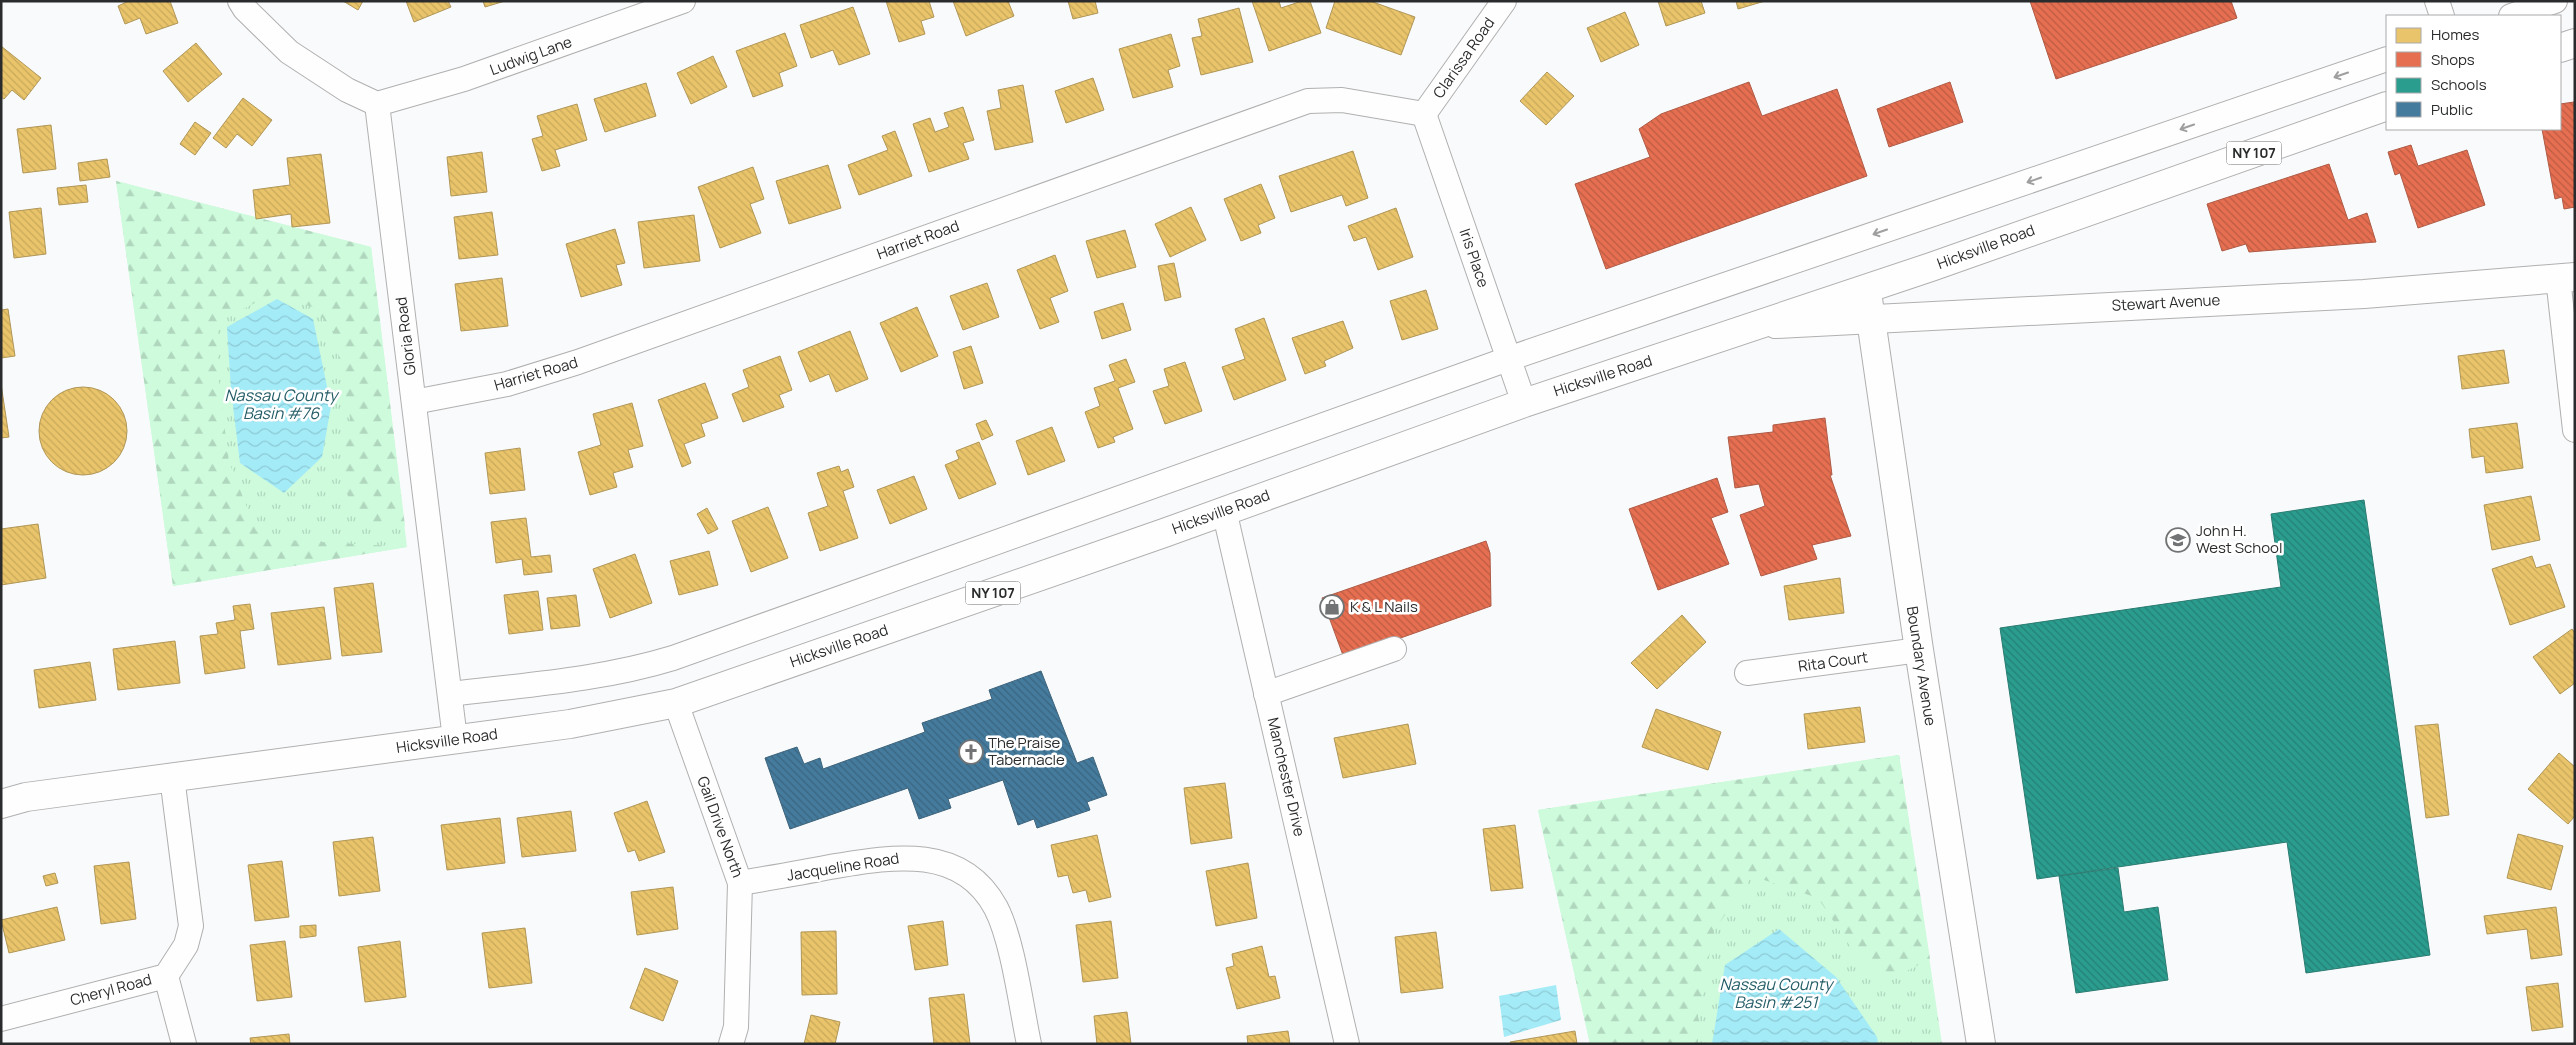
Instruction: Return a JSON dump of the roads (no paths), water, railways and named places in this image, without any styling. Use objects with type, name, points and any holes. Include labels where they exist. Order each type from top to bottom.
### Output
[{"type":"main road","points":[[2561,48],[2575,43]]},
{"type":"main road","name":"Hicksville Road","points":[[9,798],[570,724],[676,703],[1524,403],[1866,288],[2386,106]]},
{"type":"main road","name":"Stewart Avenue","points":[[1757,325],[2364,294],[2566,278]]},
{"type":"main road","name":"Boundary Avenue","points":[[1866,288],[1919,650],[1981,1044]]},
{"type":"street","points":[[240,1],[245,9],[289,52],[347,90],[377,104]]},
{"type":"street","name":"Ludwig Lane","points":[[377,104],[464,80],[683,1]]},
{"type":"street","name":"Clarissa Road","points":[[1424,114],[1504,1]]},
{"type":"street","points":[[2437,1],[2442,15]]},
{"type":"street","points":[[2514,15],[2555,1]]},
{"type":"street","points":[[450,694],[634,670],[673,658],[1508,359],[2386,59]]},
{"type":"street","name":"Harriet Road","points":[[414,402],[507,384],[578,362],[1308,101],[1342,100],[1424,114]]},
{"type":"street","name":"Gloria Road","points":[[377,104],[455,739]]},
{"type":"street","name":"Iris Place","points":[[1424,114],[1524,403]]},
{"type":"street","points":[[2566,278],[2575,430]]},
{"type":"street","name":"Manchester Drive","points":[[1224,510],[1347,1044]]},
{"type":"street","points":[[1266,694],[1394,649]]},
{"type":"street","name":"Rita Court","points":[[1747,673],[1919,650]]},
{"type":"street","name":"Gail Drive North","points":[[676,703],[740,883],[736,1027],[731,1044]]},
{"type":"street","name":"Cheryl Road","points":[[1,1019],[166,976],[186,945],[191,926],[172,777]]},
{"type":"street","name":"Jacqueline Road","points":[[740,883],[874,860],[911,857],[946,864],[969,874],[981,885],[996,908],[1005,932],[1029,1044]]},
{"type":"street","points":[[166,976],[184,1044]]},
{"type":"water","name":"Nassau County Basin #76","points":[[277,299],[313,319],[331,406],[322,457],[284,493],[240,463],[231,390],[227,327]]},
{"type":"water","name":"Nassau County Basin #251","points":[[1779,929],[1836,977],[1877,1037],[1878,1044],[1712,1044],[1725,965]]},
{"type":"water","points":[[1556,985],[1561,1020],[1504,1037],[1499,996]]},
{"type":"place","name":"John H. West School","points":[[2178,540]]},
{"type":"place","name":"K & L Nails","points":[[1332,607]]},
{"type":"place","name":"The Praise Tabernacle","points":[[971,752]]}]
